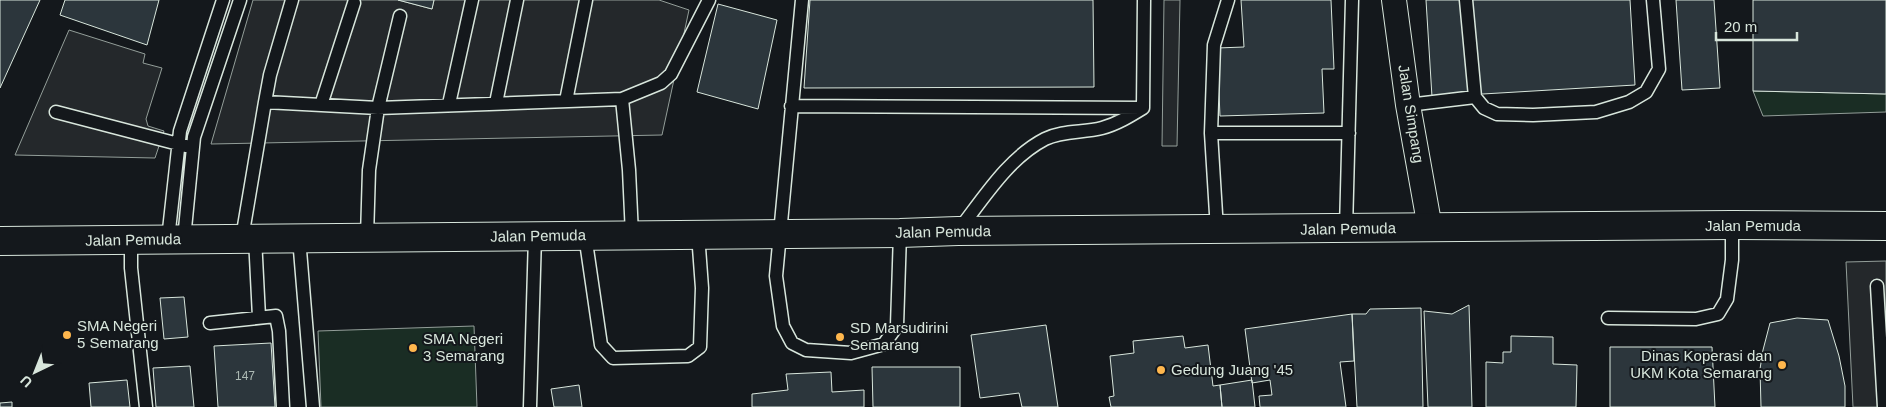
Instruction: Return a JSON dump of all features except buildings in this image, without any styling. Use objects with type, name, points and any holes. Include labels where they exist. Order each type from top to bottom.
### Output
[{"type":"main road","name":"Jalan Pemuda","points":[[0,241],[780,234],[958,230],[1217,230],[1732,225],[1886,226]]},
{"type":"street","name":"Jalan Simpang","points":[[1394,0],[1408,105],[1430,228]]},
{"type":"lane","points":[[176,239],[180,131],[223,0]]},
{"type":"lane","points":[[176,239],[194,136],[240,0]]},
{"type":"lane","points":[[259,317],[248,238],[265,102],[270,75],[292,0]]},
{"type":"lane","points":[[449,104],[472,0]]},
{"type":"lane","points":[[496,103],[517,0]]},
{"type":"lane","points":[[566,101],[586,0]]},
{"type":"lane","points":[[265,102],[378,108],[622,99],[661,83],[671,74],[709,0]]},
{"type":"lane","points":[[802,0],[776,276],[783,326],[792,343],[806,350],[851,353],[884,344],[897,326],[900,232]]},
{"type":"lane","points":[[1143,108],[1144,0]]},
{"type":"lane","points":[[1217,230],[1211,132],[1214,45],[1228,0]]},
{"type":"lane","points":[[1346,229],[1352,0]]},
{"type":"lane","points":[[1466,0],[1475,97],[1484,108],[1497,114],[1533,116],[1596,112],[1629,102],[1646,92],[1659,69],[1653,0]]},
{"type":"lane","points":[[321,105],[354,3]]},
{"type":"lane","points":[[368,237],[369,170],[378,108],[400,16]]},
{"type":"lane","points":[[1408,105],[1475,97]]},
{"type":"lane","points":[[622,99],[629,170],[632,235]]},
{"type":"lane","points":[[791,106],[1143,108]]},
{"type":"lane","points":[[958,230],[1009,167],[1024,152],[1046,139],[1072,131],[1100,128],[1120,121],[1143,108]]},
{"type":"lane","points":[[56,112],[193,148]]},
{"type":"lane","points":[[1211,132],[1349,133]]},
{"type":"lane","points":[[1608,318],[1696,319],[1718,314],[1727,299],[1732,260],[1732,225]]},
{"type":"lane","points":[[585,235],[601,345],[613,358],[688,356],[700,347],[702,288],[698,234]]},
{"type":"lane","points":[[530,407],[535,236]]},
{"type":"lane","points":[[299,238],[313,407]]},
{"type":"lane","points":[[131,240],[131,268],[146,407]]},
{"type":"lane","points":[[1878,286],[1884,407]]},
{"type":"lane","points":[[210,323],[276,316],[279,331],[283,407]]},
{"type":"green space","points":[[1753,91],[1886,94],[1886,112],[1763,116]]},
{"type":"green space","points":[[474,326],[477,407],[321,407],[318,331]]},
{"type":"shaded area","points":[[253,0],[398,0],[432,9],[434,0],[659,0],[689,10],[662,135],[211,144]]},
{"type":"shaded area","points":[[1164,0],[1180,0],[1177,146],[1162,146]]},
{"type":"shaded area","points":[[69,30],[145,54],[143,63],[162,68],[146,119],[148,126],[164,131],[155,158],[15,155]]},
{"type":"shaded area","points":[[1886,261],[1886,407],[1853,407],[1846,262]]},
{"type":"place","name":"SMA Negeri 5 Semarang","points":[[67,335]]},
{"type":"place","name":"SD Marsudirini Semarang","points":[[840,337]]},
{"type":"place","name":"SMA Negeri 3 Semarang","points":[[413,348]]},
{"type":"place","name":"Dinas Koperasi dan UKM Kota Semarang","points":[[1782,365]]},
{"type":"place","name":"Gedung Juang '45","points":[[1161,370]]}]
